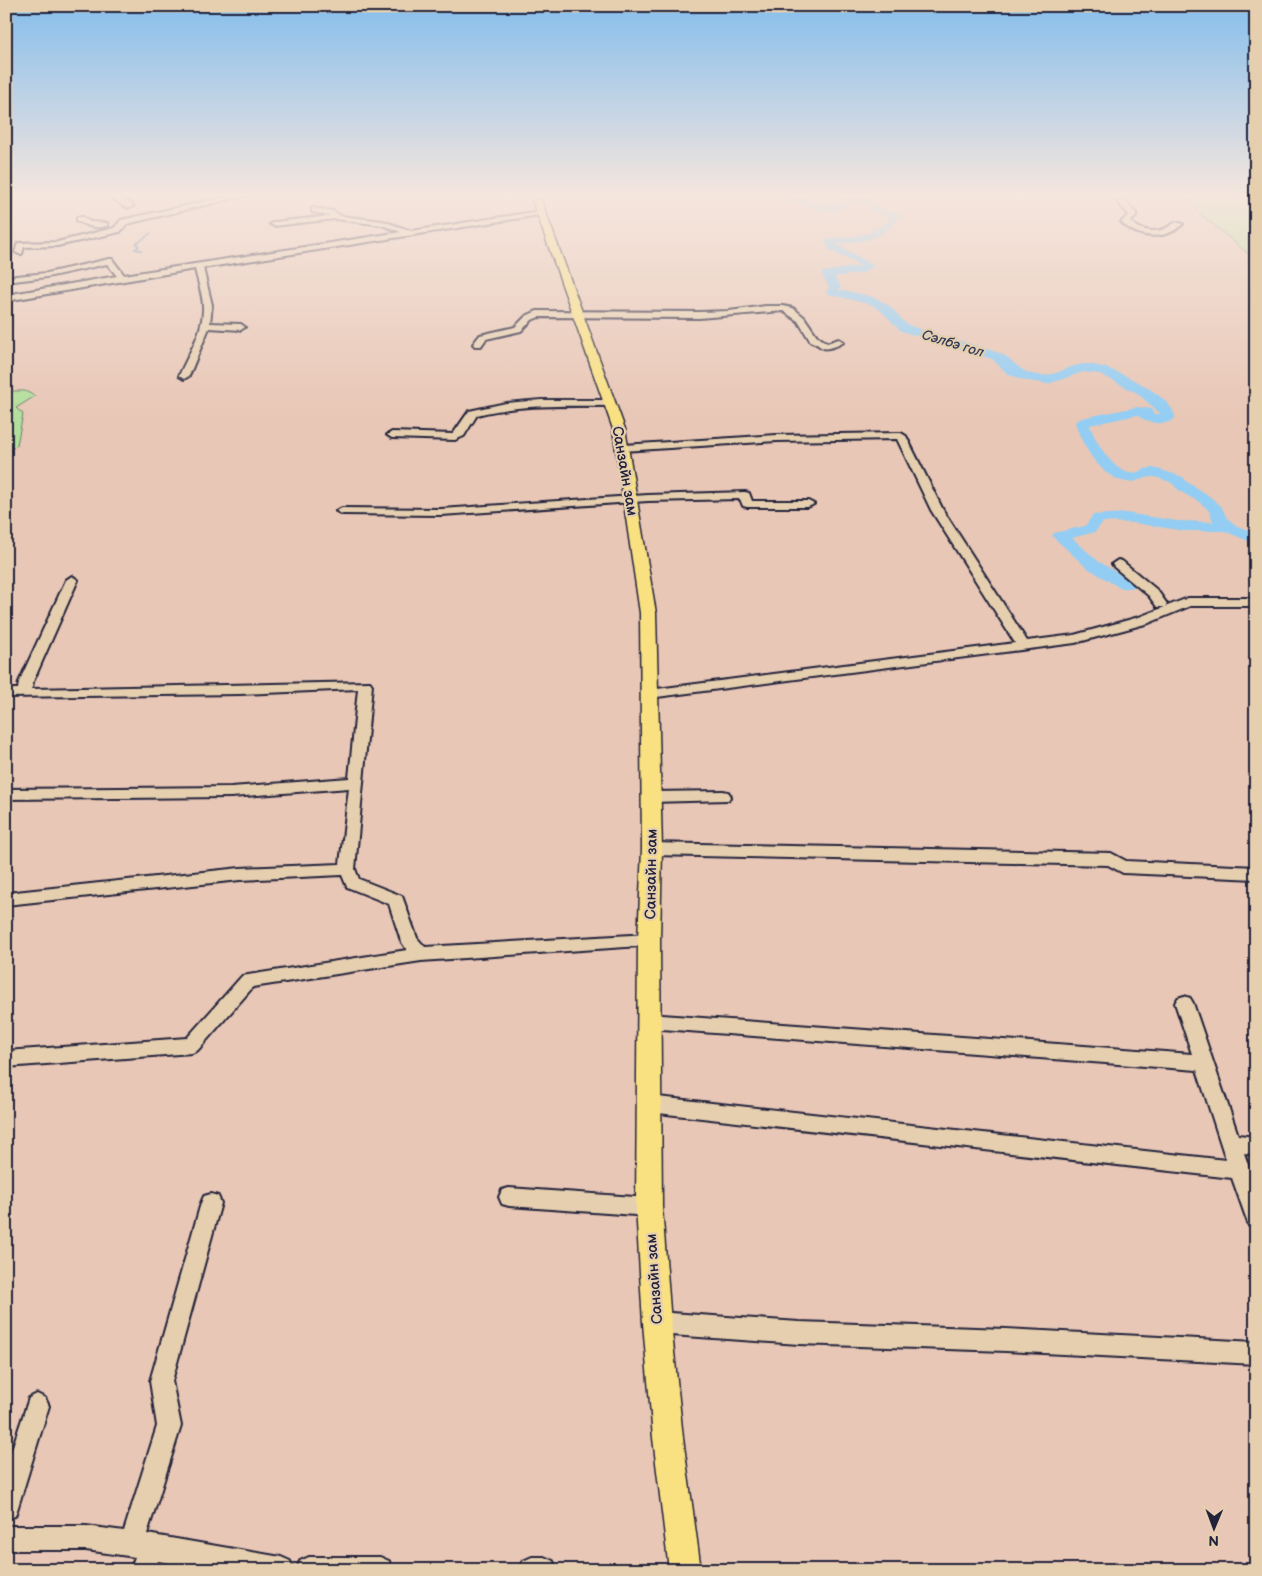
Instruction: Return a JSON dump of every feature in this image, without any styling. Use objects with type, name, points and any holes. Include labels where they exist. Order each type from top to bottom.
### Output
[{"type":"main road","name":"Санзайн зам","points":[[560,268],[619,429],[648,613],[652,849],[649,940],[649,1207],[657,1323],[668,1438],[685,1570]]},
{"type":"street","points":[[6,280],[47,275],[80,268]]},
{"type":"street","points":[[114,268],[122,278]]},
{"type":"street","points":[[6,298],[188,268]]},
{"type":"street","points":[[184,376],[208,316],[198,268]]},
{"type":"street","points":[[478,344],[482,337],[518,329],[529,318],[537,314],[576,313],[685,316],[734,314],[749,310],[786,309],[798,317],[810,331],[814,340],[817,339],[826,346],[840,342]]},
{"type":"street","points":[[205,324],[241,327]]},
{"type":"street","points":[[392,435],[455,436],[460,434],[473,413],[504,406],[537,403],[610,403]]},
{"type":"street","points":[[623,448],[777,438],[901,436],[937,510],[1023,646]]},
{"type":"street","points":[[342,511],[441,512],[648,498],[745,495],[747,504],[808,504]]},
{"type":"street","points":[[1118,564],[1154,593],[1161,604]]},
{"type":"street","points":[[28,693],[24,689],[26,682],[72,580]]},
{"type":"street","points":[[1144,620],[1161,604],[1180,598],[1212,601]]},
{"type":"street","points":[[649,694],[1075,639],[1144,620],[1188,602],[1256,602]]},
{"type":"street","points":[[6,694],[230,690],[365,685],[347,869],[352,883],[396,900],[409,941],[421,954]]},
{"type":"street","points":[[6,794],[231,792],[356,782]]},
{"type":"street","points":[[651,796],[723,796]]},
{"type":"street","points":[[652,849],[1111,860],[1123,867],[1256,872]]},
{"type":"street","points":[[6,900],[240,874],[347,869]]},
{"type":"street","points":[[6,1058],[192,1044],[248,981],[421,954],[649,940]]},
{"type":"street","points":[[1184,1003],[1256,1219]]},
{"type":"street","points":[[649,1021],[1204,1063]]},
{"type":"street","points":[[649,1104],[1240,1170]]},
{"type":"street","points":[[1230,1143],[1256,1146]]},
{"type":"street","points":[[509,1196],[649,1207]]},
{"type":"street","points":[[142,1554],[168,1426],[161,1381],[211,1204]]},
{"type":"street","points":[[657,1323],[799,1333],[1016,1340],[1256,1353]]},
{"type":"street","points":[[6,1507],[37,1406]]},
{"type":"street","points":[[6,1538],[86,1538],[142,1554],[281,1570]]},
{"type":"street","points":[[309,1570],[380,1570]]},
{"type":"street","points":[[532,1570],[544,1570]]},
{"type":"green space","points":[[6,391],[25,391],[35,396],[16,408],[23,414],[17,445],[6,452]]},
{"type":"waterway","name":"Сэлбэ гол","points":[[866,268],[859,271],[827,274],[835,287],[832,292],[870,300],[885,308],[905,328],[996,356],[1013,371],[1023,376],[1048,380],[1083,368],[1093,368],[1117,376],[1142,390],[1162,406],[1168,414],[1168,418],[1164,420],[1145,416],[1147,412],[1137,411],[1082,422],[1089,441],[1107,465],[1119,475],[1133,478],[1151,472],[1178,480],[1181,485],[1203,498],[1216,509],[1220,520],[1228,526]]},
{"type":"waterway","points":[[1126,585],[1092,564],[1060,536],[1090,529],[1098,518],[1108,517],[1134,518],[1177,526],[1228,526]]},
{"type":"waterway","name":"Сэлбэ гол","points":[[1228,526],[1256,539]]}]
